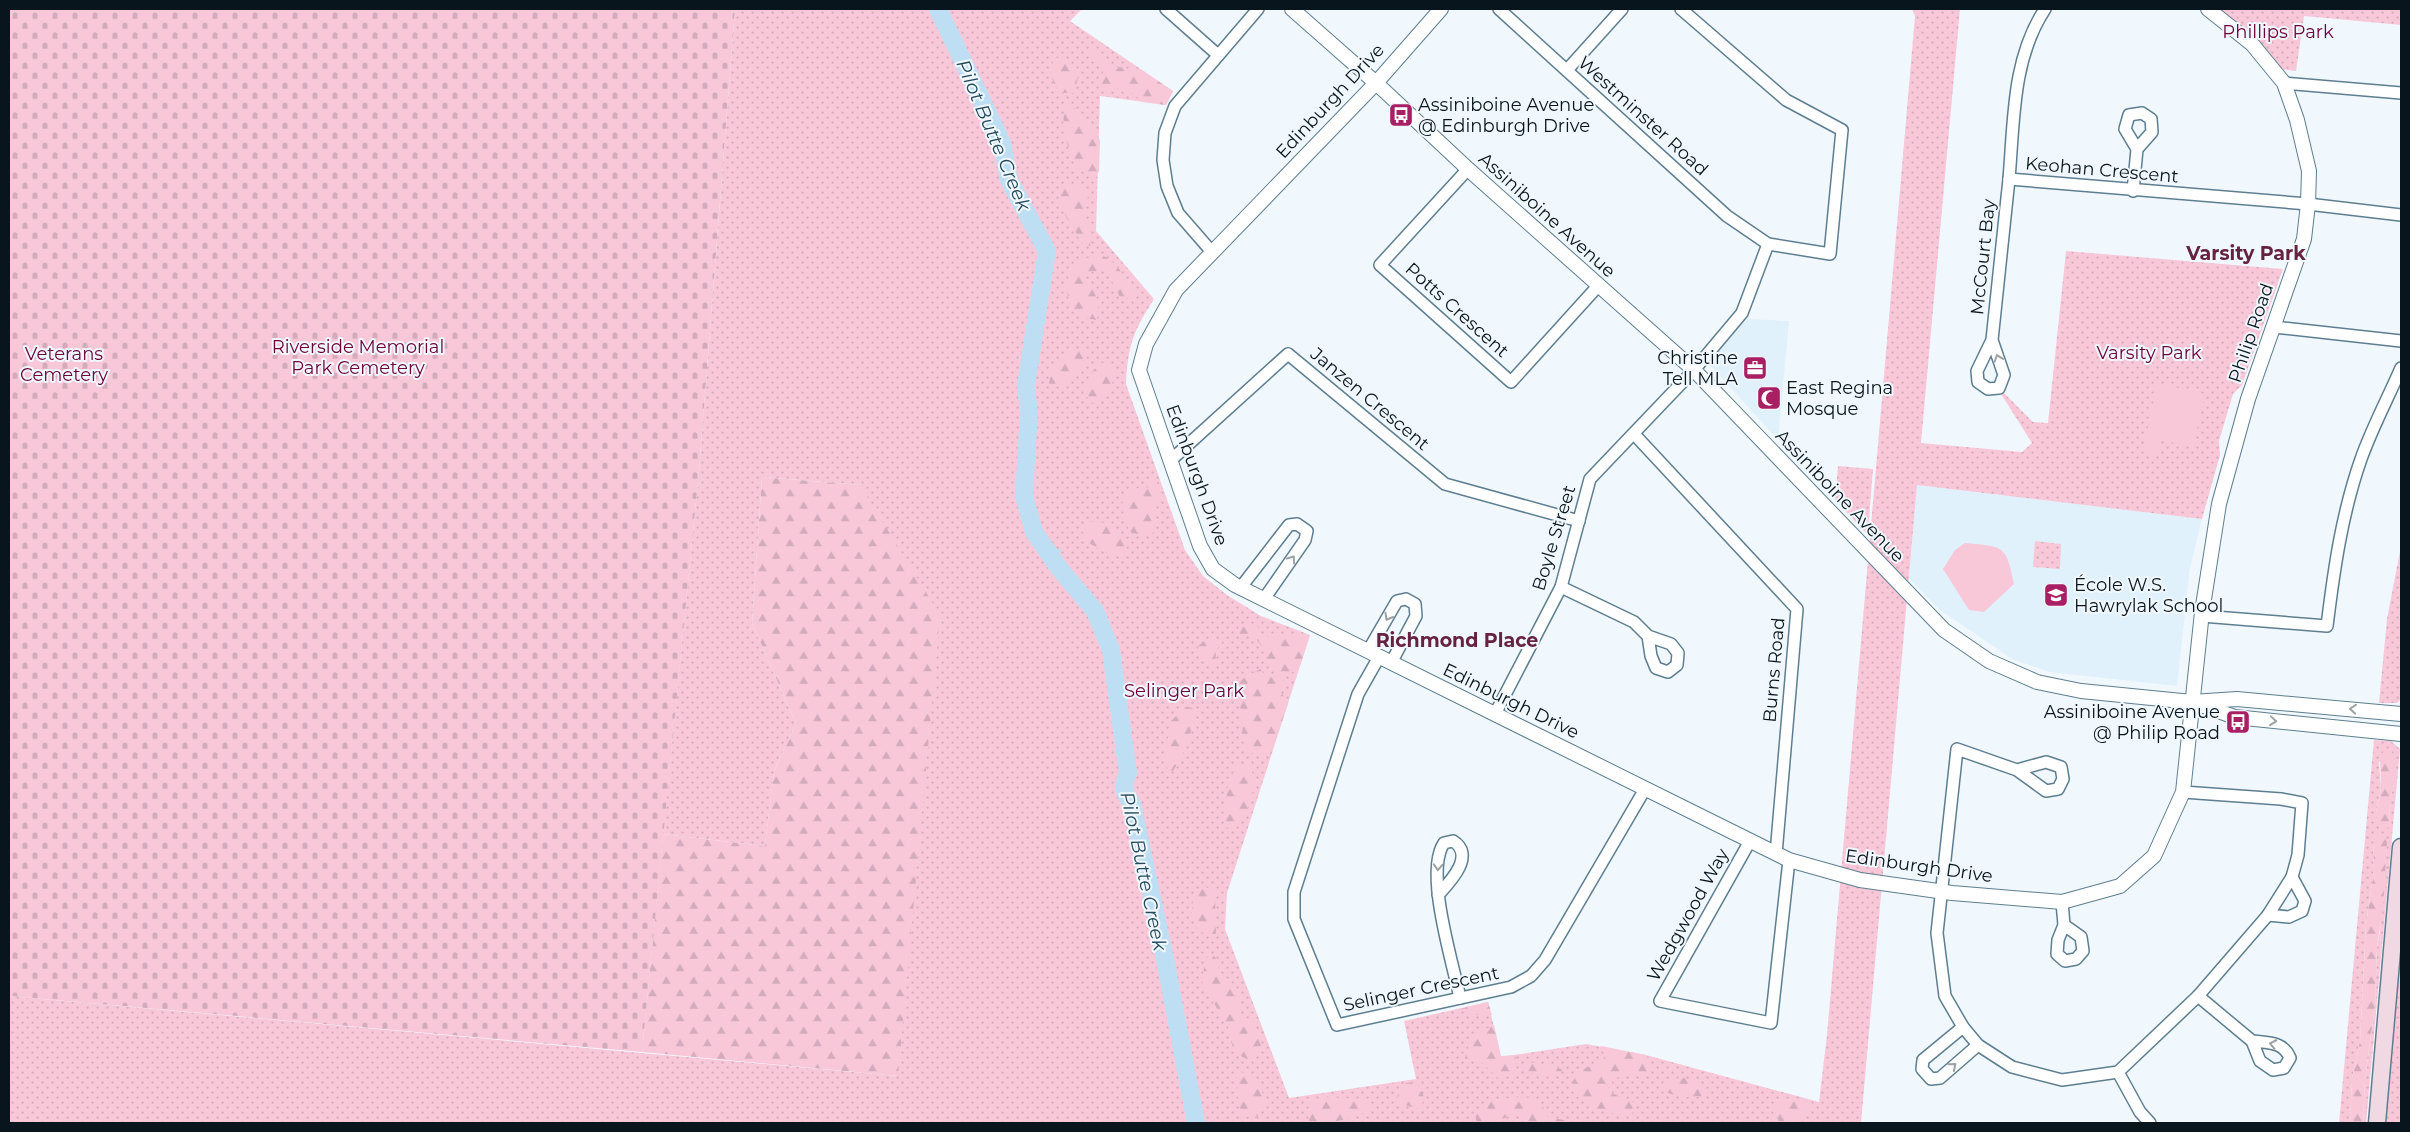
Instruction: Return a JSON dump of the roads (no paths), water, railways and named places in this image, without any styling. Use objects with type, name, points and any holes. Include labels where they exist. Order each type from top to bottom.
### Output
[{"type":"main road","points":[[2377,1123],[2401,847]]},
{"type":"main road","points":[[2390,970],[2401,940]]},
{"type":"street","points":[[1166,9],[1218,55]]},
{"type":"street","points":[[1212,252],[1178,213],[1167,186],[1163,160],[1165,133],[1176,106],[1258,9]]},
{"type":"street","name":"Assiniboine Avenue","points":[[1292,9],[1376,83],[1598,286],[1694,370],[1944,630],[1989,661],[2037,682],[2081,691],[2192,702],[2237,698],[2401,714]]},
{"type":"street","name":"Edinburgh Drive","points":[[1441,9],[1376,83],[1176,290],[1146,344],[1139,370],[1200,546],[1213,569],[1264,599],[1783,857],[1860,880],[1940,891],[2062,902],[2120,886],[2154,856],[2183,792],[2192,702]]},
{"type":"street","name":"Westminster Road","points":[[1499,9],[1727,216],[1768,244]]},
{"type":"street","points":[[1567,70],[1622,9]]},
{"type":"street","points":[[1681,9],[1786,100],[1842,130],[1830,254],[1768,244]]},
{"type":"street","name":"Keohan Crescent","points":[[2045,9],[2034,26],[2018,72],[2009,179],[2133,191],[2308,204],[2401,215]]},
{"type":"street","name":"Philip Road","points":[[2192,702],[2202,616],[2219,504],[2248,399],[2304,239],[2309,171],[2297,120],[2284,83],[2252,44],[2208,9]]},
{"type":"street","points":[[2284,83],[2401,93]]},
{"type":"street","points":[[2133,191],[2137,149]]},
{"type":"street","name":"Potts Crescent","points":[[1468,169],[1380,265],[1511,382],[1598,286]]},
{"type":"street","name":"McCourt Bay","points":[[1992,340],[2009,179]]},
{"type":"street","name":"Boyle Street","points":[[1495,714],[1561,587],[1590,479],[1694,370],[1742,313],[1768,244]]},
{"type":"street","points":[[2274,327],[2401,341]]},
{"type":"street","name":"Janzen Crescent","points":[[1171,460],[1288,354],[1445,484],[1579,521]]},
{"type":"street","points":[[2202,616],[2328,626],[2333,575],[2342,526],[2362,458],[2401,368]]},
{"type":"street","name":"Burns Road","points":[[1634,434],[1797,609],[1783,857]]},
{"type":"street","points":[[1241,587],[1289,525],[1297,524],[1307,531],[1305,540],[1264,599]]},
{"type":"street","points":[[1561,587],[1634,622],[1648,636]]},
{"type":"street","name":"Selinger Crescent","points":[[1380,657],[1358,694],[1294,892],[1294,919],[1338,1025],[1511,987],[1531,976],[1545,960],[1645,789]]},
{"type":"street","name":"Assiniboine Avenue","points":[[2192,702],[2236,717],[2401,734]]},
{"type":"street","points":[[2017,770],[1957,749],[1940,891],[1937,933],[1945,996],[1963,1027],[1978,1045],[2012,1067],[2062,1080],[2118,1072],[2198,996],[2268,915],[2292,877],[2298,855],[2302,803],[2272,798],[2183,792]]},
{"type":"street","name":"Wedgwood Way","points":[[1750,841],[1660,1001],[1771,1023],[1783,857]]},
{"type":"street","points":[[2268,915],[2289,917],[2302,911],[2305,901],[2292,877]]},
{"type":"street","points":[[1438,895],[1460,998]]},
{"type":"street","points":[[2062,902],[2064,925]]},
{"type":"street","points":[[2198,996],[2252,1041]]},
{"type":"street","points":[[1963,1027],[1922,1060],[1922,1069],[1931,1079],[1940,1078],[1978,1045]]},
{"type":"street","points":[[2118,1072],[2140,1112],[2150,1123]]},
{"type":"waterway","name":"Pilot Butte Creek","points":[[938,9],[1002,143],[1009,180],[1047,251],[1026,385],[1029,414],[1024,496],[1034,532],[1059,568],[1095,611],[1111,650],[1128,773],[1124,789],[1132,804],[1165,959],[1196,1123]]},
{"type":"waterway","points":[[1056,561],[1056,553],[1060,550]]},
{"type":"place","name":"Assiniboine Avenue @ Edinburgh Drive","points":[[1401,115]]},
{"type":"place","name":"Christine Tell MLA","points":[[1755,368]]},
{"type":"place","name":"East Regina Mosque","points":[[1769,398]]},
{"type":"place","name":"École W.S. Hawrylak School","points":[[2056,595]]},
{"type":"place","name":"Assiniboine Avenue @ Philip Road","points":[[2238,722]]},
{"type":"district","name":"Varsity Park","points":[[2246,253]]},
{"type":"district","name":"Richmond Place","points":[[1457,640]]},
{"type":"park label","name":"Phillips Park","points":[[2278,32]]},
{"type":"park label","name":"Riverside Memorial Park Cemetery","points":[[358,357]]},
{"type":"park label","name":"Veterans Cemetery","points":[[64,364]]},
{"type":"park label","name":"Selinger Park","points":[[1184,691]]}]
